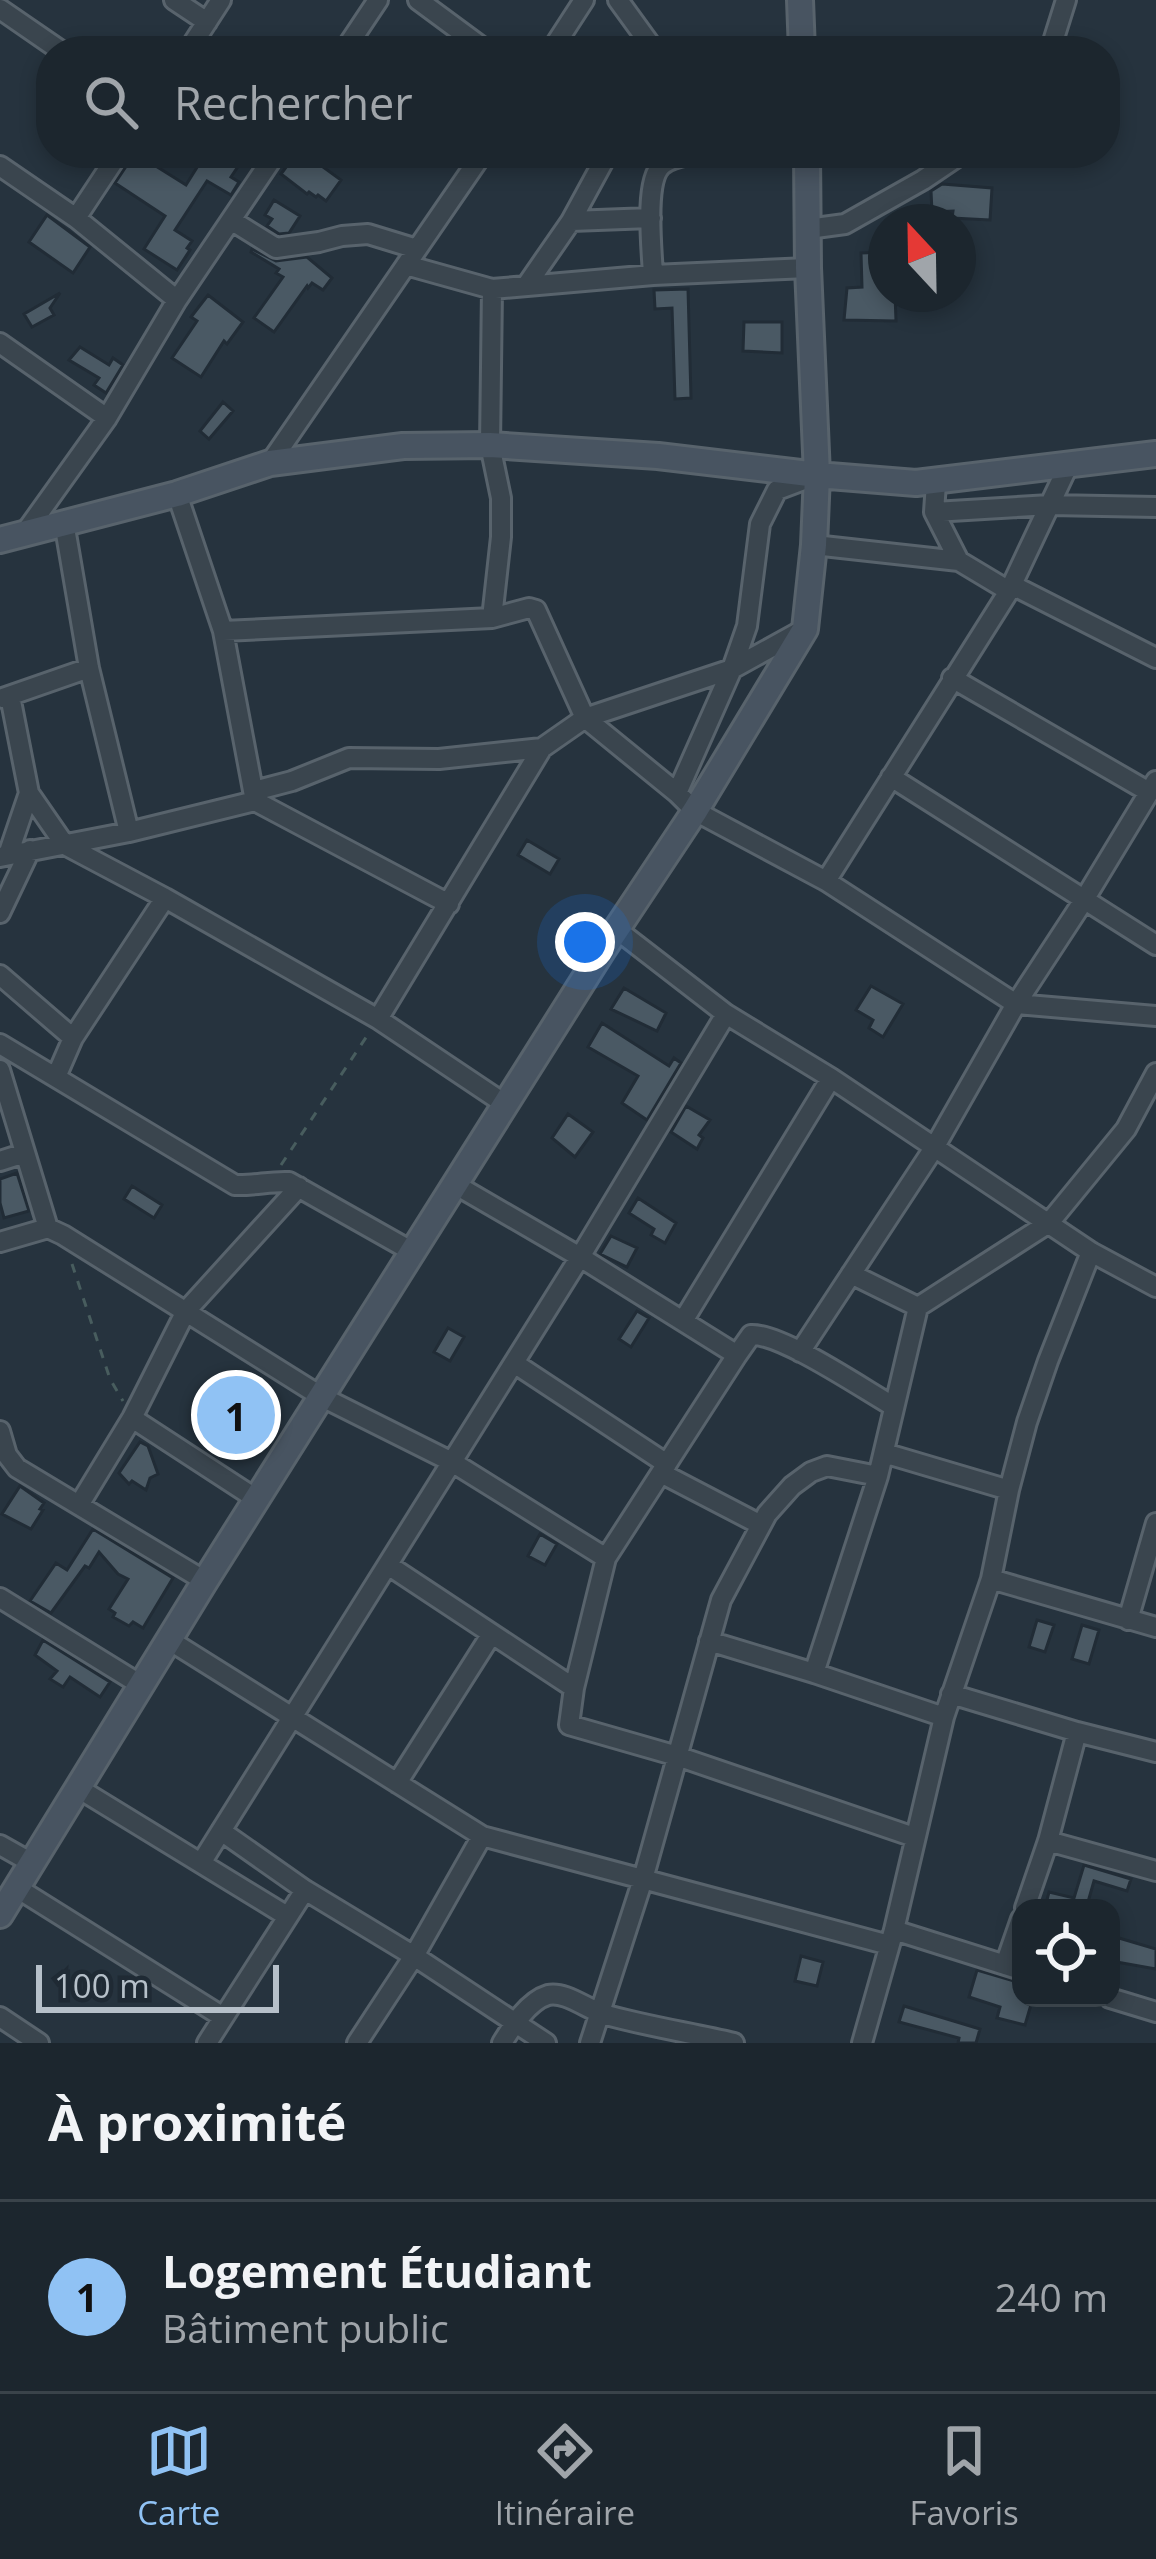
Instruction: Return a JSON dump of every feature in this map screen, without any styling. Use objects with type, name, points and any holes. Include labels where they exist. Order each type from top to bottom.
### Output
[{"type":"main road","points":[[800,0],[801,36]]},
{"type":"main road","points":[[0,1916],[616,929],[686,802],[805,629],[817,476],[807,168]]},
{"type":"main road","points":[[12,537],[176,494],[270,463],[403,446],[490,445],[658,456],[817,476],[936,483],[1156,454]]},
{"type":"street","points":[[174,0],[207,22]]},
{"type":"street","points":[[198,36],[221,0]]},
{"type":"street","points":[[354,36],[378,0]]},
{"type":"street","points":[[418,0],[467,36]]},
{"type":"street","points":[[561,36],[584,0]]},
{"type":"street","points":[[618,0],[644,36]]},
{"type":"street","points":[[1055,36],[1066,0]]},
{"type":"street","points":[[0,9],[40,36]]},
{"type":"street","points":[[76,218],[109,168]]},
{"type":"street","points":[[12,537],[107,418],[177,300],[265,168]]},
{"type":"street","points":[[270,463],[473,168]]},
{"type":"street","points":[[526,286],[572,221],[600,168]]},
{"type":"street","points":[[653,275],[650,218],[655,175],[660,168]]},
{"type":"street","points":[[808,229],[845,224],[941,168]]},
{"type":"street","points":[[3,175],[76,218],[177,300]]},
{"type":"street","points":[[572,221],[650,218]]},
{"type":"street","points":[[231,220],[276,248],[368,234],[492,289],[808,268]]},
{"type":"street","points":[[492,289],[490,445],[501,497],[492,618]]},
{"type":"street","points":[[0,343],[107,418]]},
{"type":"street","points":[[826,881],[1010,588],[1068,466]]},
{"type":"street","points":[[686,802],[747,626],[760,524],[777,490],[817,476]]},
{"type":"street","points":[[936,483],[934,512],[959,561]]},
{"type":"street","points":[[176,494],[223,631],[254,796]]},
{"type":"street","points":[[934,512],[1050,505],[1156,507]]},
{"type":"street","points":[[64,522],[89,668],[129,832]]},
{"type":"street","points":[[814,545],[959,561],[1156,658]]},
{"type":"street","points":[[223,631],[492,618],[536,610],[585,718],[686,802],[826,881],[1016,1004],[1156,1016]]},
{"type":"street","points":[[378,1019],[542,748],[585,718],[732,669],[805,629]]},
{"type":"street","points":[[89,668],[5,698],[29,793],[65,845],[378,1019],[505,1103]]},
{"type":"street","points":[[800,1352],[934,1148],[1016,1004],[1152,786],[952,678]]},
{"type":"street","points":[[4,856],[129,832],[254,796],[350,758],[455,758],[542,748]]},
{"type":"street","points":[[891,777],[1156,945]]},
{"type":"street","points":[[4,856],[29,793]]},
{"type":"street","points":[[254,796],[448,904]]},
{"type":"street","points":[[0,913],[30,850]]},
{"type":"street","points":[[56,1077],[73,1038],[165,898]]},
{"type":"street","points":[[616,929],[727,1014],[1091,1252],[1156,1287]]},
{"type":"street","points":[[0,975],[73,1038]]},
{"type":"street","points":[[201,1863],[727,1014]]},
{"type":"street","points":[[0,1044],[235,1185],[289,1182],[413,1252]]},
{"type":"street","points":[[814,1672],[878,1476],[918,1307],[1049,1223],[1126,1129],[1156,1073]]},
{"type":"street","points":[[1,1075],[55,1232],[322,1397],[452,1462],[606,1558]]},
{"type":"street","points":[[683,1321],[831,1078]]},
{"type":"street","points":[[0,1161],[25,1153]]},
{"type":"street","points":[[456,1185],[737,1355]]},
{"type":"street","points":[[79,1505],[133,1418],[186,1311],[299,1187]]},
{"type":"street","points":[[0,1242],[55,1232]]},
{"type":"street","points":[[862,2043],[944,1717],[991,1579],[1009,1490],[1048,1360],[1091,1252]]},
{"type":"street","points":[[851,1274],[918,1307]]},
{"type":"street","points":[[893,1406],[800,1352],[754,1333],[606,1558],[569,1722],[572,1728],[677,1756],[914,1837]]},
{"type":"street","points":[[514,1363],[664,1469],[761,1525]]},
{"type":"street","points":[[133,1418],[258,1500]]},
{"type":"street","points":[[0,1431],[7,1455],[17,1468],[205,1581]]},
{"type":"street","points":[[884,1454],[1009,1490]]},
{"type":"street","points":[[590,2043],[643,1879],[721,1600],[767,1514],[792,1486],[827,1466],[878,1476]]},
{"type":"street","points":[[1127,1620],[1156,1523]]},
{"type":"street","points":[[388,1565],[574,1688]]},
{"type":"street","points":[[991,1579],[1156,1627]]},
{"type":"street","points":[[0,1623],[6,1602],[141,1684]]},
{"type":"street","points":[[397,1783],[491,1635]]},
{"type":"street","points":[[169,1640],[482,1836],[1012,1967]]},
{"type":"street","points":[[709,1641],[944,1717]]},
{"type":"street","points":[[951,1694],[1156,1752]]},
{"type":"street","points":[[1028,1899],[1077,1732]]},
{"type":"street","points":[[78,1788],[287,1916]]},
{"type":"street","points":[[221,1831],[546,2043]]},
{"type":"street","points":[[357,2043],[482,1836]]},
{"type":"street","points":[[1048,1841],[1156,1871]]},
{"type":"street","points":[[0,1845],[32,1863]]},
{"type":"street","points":[[17,1888],[224,2017]]},
{"type":"street","points":[[207,2043],[305,1890]]},
{"type":"street","points":[[502,2043],[514,2023],[549,1995],[559,1995],[601,2013],[734,2043]]},
{"type":"street","points":[[1120,2001],[1156,2012]]},
{"type":"street","points":[[0,2017],[39,2043]]},
{"type":"path","points":[[270,1181],[378,1019]]},
{"type":"path","points":[[55,1232],[110,1379],[133,1418]]},
{"type":"building","points":[[125,168],[159,168],[186,185],[197,168],[237,168],[231,177],[239,182],[231,195],[207,181],[175,230],[192,241],[177,270],[144,249],[165,216],[115,183]]},
{"type":"building","points":[[285,168],[324,168],[341,180],[326,201],[307,194],[281,174]]},
{"type":"building","points":[[942,184],[992,188],[990,220],[976,219],[976,204],[932,204],[931,191]]},
{"type":"building","points":[[274,200],[300,216],[289,233],[279,234],[267,226],[272,219],[265,215]]},
{"type":"building","points":[[47,215],[90,247],[73,273],[29,242]]},
{"type":"building","points":[[252,249],[276,261],[307,257],[332,278],[323,290],[312,283],[307,286],[274,332],[254,318],[283,277]]},
{"type":"building","points":[[861,253],[868,253],[868,312],[896,312],[896,321],[844,320],[847,288],[862,287]]},
{"type":"building","points":[[688,289],[691,398],[675,399],[672,308],[655,309],[654,290]]},
{"type":"building","points":[[60,293],[50,308],[54,315],[32,327],[24,314]]},
{"type":"building","points":[[208,295],[243,322],[201,377],[172,358],[197,321],[191,317]]},
{"type":"building","points":[[744,322],[782,322],[782,353],[743,351]]},
{"type":"building","points":[[80,347],[109,365],[113,358],[123,365],[106,393],[94,385],[99,378],[69,360]]},
{"type":"building","points":[[223,402],[233,411],[209,439],[200,431]]},
{"type":"building","points":[[527,840],[559,859],[550,874],[518,855]]},
{"type":"building","points":[[871,986],[903,1004],[883,1037],[869,1028],[873,1020],[856,1010]]},
{"type":"building","points":[[624,988],[666,1013],[657,1031],[611,1009]]},
{"type":"building","points":[[602,1023],[669,1066],[674,1058],[681,1063],[647,1120],[622,1103],[638,1076],[588,1047]]},
{"type":"building","points":[[686,1106],[710,1120],[699,1135],[703,1138],[697,1149],[671,1132]]},
{"type":"building","points":[[568,1114],[593,1132],[575,1157],[552,1138]]},
{"type":"building","points":[[17,1173],[29,1211],[4,1218],[0,1179]]},
{"type":"building","points":[[132,1186],[162,1205],[154,1218],[124,1199]]},
{"type":"building","points":[[638,1198],[676,1223],[665,1243],[651,1235],[654,1229],[629,1213]]},
{"type":"building","points":[[611,1236],[637,1248],[627,1267],[600,1254]]},
{"type":"building","points":[[637,1311],[649,1318],[631,1347],[619,1339]]},
{"type":"building","points":[[448,1328],[464,1337],[450,1361],[434,1352]]},
{"type":"building","points":[[140,1442],[148,1446],[158,1474],[150,1478],[146,1490],[132,1481],[129,1484],[119,1473]]},
{"type":"building","points":[[20,1486],[44,1503],[31,1529],[2,1514]]},
{"type":"building","points":[[93,1529],[173,1578],[143,1628],[113,1617],[109,1609],[128,1579],[99,1552],[51,1613],[30,1601],[56,1563],[67,1570]]},
{"type":"building","points":[[540,1534],[557,1544],[545,1565],[528,1556]]},
{"type":"building","points":[[1037,1620],[1054,1625],[1045,1652],[1029,1647]]},
{"type":"building","points":[[1082,1625],[1099,1630],[1089,1664],[1072,1659]]},
{"type":"building","points":[[43,1640],[110,1682],[100,1697],[70,1677],[63,1687],[50,1679],[57,1671],[35,1655]]},
{"type":"building","points":[[1084,1865],[1131,1879],[1127,1891],[1094,1881],[1089,1899],[1047,1899],[1049,1892],[1074,1898]]},
{"type":"building","points":[[1120,1938],[1156,1949],[1156,1969],[1120,1963]]},
{"type":"building","points":[[801,1956],[823,1962],[817,1986],[795,1981]]},
{"type":"building","points":[[977,1970],[1012,1980],[1012,2007],[1030,2007],[1025,2025],[997,2018],[1000,2007],[969,1997]]},
{"type":"building","points":[[904,2006],[980,2029],[976,2043],[958,2043],[959,2038],[899,2022]]},
{"type":"place","name":"Logement Étudiant","points":[[236,1415]]}]
